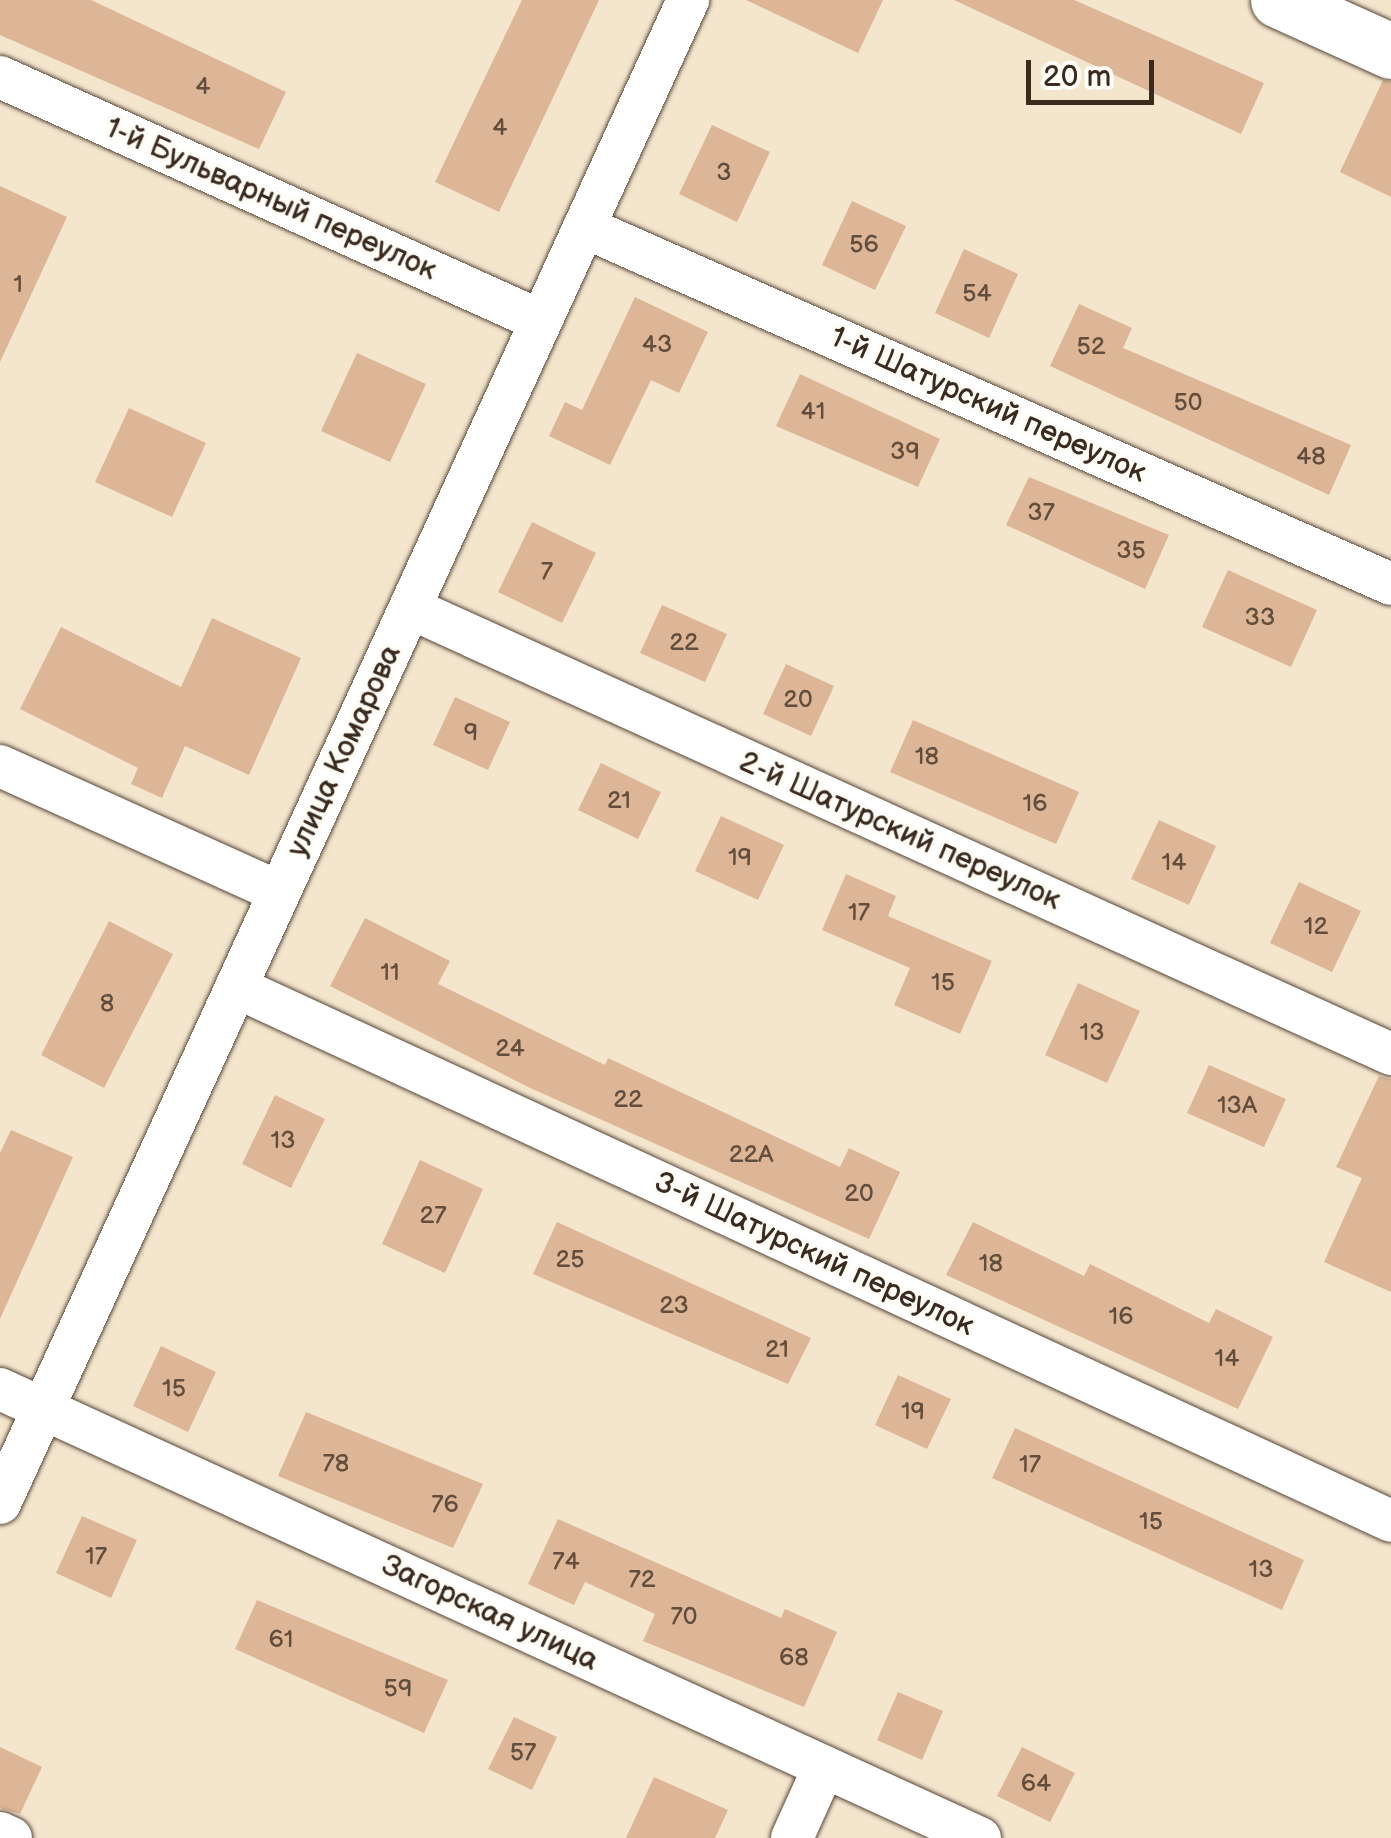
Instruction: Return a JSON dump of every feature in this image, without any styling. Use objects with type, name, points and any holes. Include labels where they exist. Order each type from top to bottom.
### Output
[{"type":"main road","points":[[1278,0],[1391,51]]},
{"type":"street","name":"улица Комарова","points":[[0,1503],[688,0]]},
{"type":"street","name":"1-й Бульварный переулок","points":[[0,78],[541,321]]},
{"type":"street","name":"1-й Шатурский переулок","points":[[584,226],[1391,584]]},
{"type":"street","name":"2-й Шатурский переулок","points":[[410,608],[1391,1054]]},
{"type":"street","points":[[0,766],[280,892]]},
{"type":"street","name":"3-й Шатурский переулок","points":[[236,987],[1391,1521]]},
{"type":"street","name":"Загорская улица","points":[[0,1389],[980,1838]]},
{"type":"street","points":[[792,1838],[824,1766]]},
{"type":"street","points":[[0,1833],[11,1838]]},
{"type":"building","points":[[0,0],[91,0],[286,92],[259,149],[0,35]]},
{"type":"building","points":[[522,0],[599,0],[499,212],[435,182]]},
{"type":"building","points":[[746,0],[883,0],[858,53]]},
{"type":"building","points":[[954,0],[1074,0],[1264,83],[1241,134]]},
{"type":"building","points":[[1383,80],[1391,82],[1391,197],[1340,172]]},
{"type":"building","points":[[712,125],[770,152],[737,222],[679,194]]},
{"type":"building","points":[[0,186],[67,217],[0,362]]},
{"type":"building","points":[[852,201],[906,226],[875,290],[822,265]]},
{"type":"building","points":[[964,249],[1018,274],[989,338],[935,313]]},
{"type":"building","points":[[635,297],[708,332],[679,393],[651,380],[610,465],[549,436],[565,402],[582,410]]},
{"type":"building","points":[[1079,304],[1132,328],[1123,348],[1351,445],[1329,495],[1050,366]]},
{"type":"building","points":[[357,353],[426,384],[390,462],[321,431]]},
{"type":"building","points":[[800,374],[940,439],[918,487],[776,426]]},
{"type":"building","points":[[129,408],[206,443],[172,517],[95,482]]},
{"type":"building","points":[[1029,477],[1169,535],[1145,589],[1006,525]]},
{"type":"building","points":[[532,522],[596,553],[562,623],[498,592]]},
{"type":"building","points":[[1228,570],[1317,610],[1291,667],[1202,627]]},
{"type":"building","points":[[662,605],[727,634],[705,682],[640,653]]},
{"type":"building","points":[[212,618],[301,658],[249,775],[185,746],[162,798],[131,784],[138,768],[20,709],[61,627],[181,687]]},
{"type":"building","points":[[786,664],[834,686],[811,736],[763,714]]},
{"type":"building","points":[[455,697],[510,722],[488,770],[433,745]]},
{"type":"building","points":[[913,720],[1079,792],[1056,844],[890,772]]},
{"type":"building","points":[[601,763],[661,792],[638,839],[578,810]]},
{"type":"building","points":[[721,816],[784,845],[758,900],[695,871]]},
{"type":"building","points":[[1159,820],[1216,846],[1189,905],[1131,879]]},
{"type":"building","points":[[846,874],[896,896],[888,916],[992,961],[960,1034],[894,1005],[910,968],[822,930]]},
{"type":"building","points":[[1299,882],[1361,911],[1332,972],[1270,943]]},
{"type":"building","points":[[365,918],[450,961],[438,984],[605,1065],[608,1058],[840,1167],[849,1148],[900,1172],[869,1239],[528,1087],[330,986]]},
{"type":"building","points":[[109,921],[173,954],[104,1088],[41,1055]]},
{"type":"building","points":[[1078,983],[1140,1011],[1107,1083],[1045,1055]]},
{"type":"building","points":[[1209,1065],[1286,1099],[1264,1147],[1187,1113]]},
{"type":"building","points":[[1379,1076],[1391,1079],[1391,1292],[1324,1262],[1362,1178],[1336,1167]]},
{"type":"building","points":[[275,1095],[325,1119],[291,1188],[242,1164]]},
{"type":"building","points":[[11,1130],[73,1157],[0,1319],[0,1153]]},
{"type":"building","points":[[420,1160],[483,1189],[445,1273],[382,1244]]},
{"type":"building","points":[[557,1222],[811,1338],[788,1384],[533,1274]]},
{"type":"building","points":[[973,1222],[1084,1276],[1090,1264],[1209,1323],[1216,1309],[1273,1337],[1238,1409],[946,1275]]},
{"type":"building","points":[[161,1346],[216,1372],[188,1432],[133,1406]]},
{"type":"building","points":[[898,1375],[951,1399],[927,1449],[875,1425]]},
{"type":"building","points":[[306,1412],[483,1484],[453,1548],[278,1476]]},
{"type":"building","points":[[1015,1428],[1304,1560],[1282,1610],[992,1478]]},
{"type":"building","points":[[82,1516],[137,1540],[111,1598],[56,1573]]},
{"type":"building","points":[[558,1519],[781,1618],[785,1609],[837,1632],[804,1707],[643,1641],[655,1614],[585,1582],[574,1605],[528,1584]]},
{"type":"building","points":[[257,1600],[448,1680],[424,1733],[235,1649]]},
{"type":"building","points":[[898,1692],[943,1711],[922,1760],[877,1740]]},
{"type":"building","points":[[514,1717],[557,1737],[532,1790],[488,1769]]},
{"type":"building","points":[[0,1747],[42,1767],[20,1814],[0,1808]]},
{"type":"building","points":[[1022,1747],[1075,1773],[1050,1822],[997,1796]]},
{"type":"building","points":[[654,1777],[728,1810],[715,1838],[626,1838]]}]
